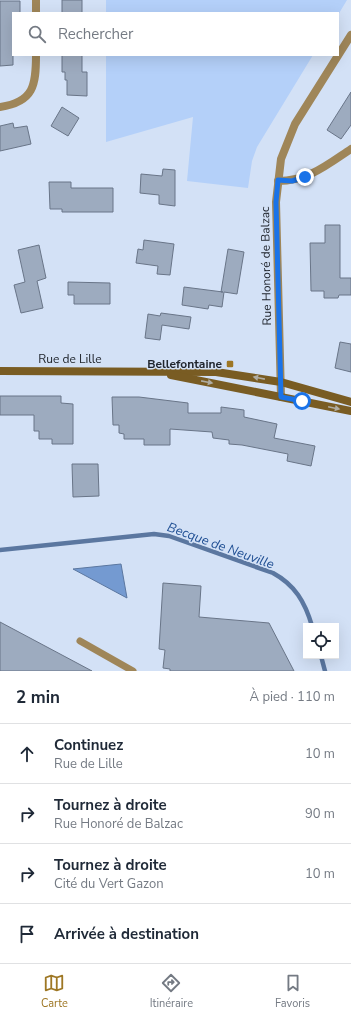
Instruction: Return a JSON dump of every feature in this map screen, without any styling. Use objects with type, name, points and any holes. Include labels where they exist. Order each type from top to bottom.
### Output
[{"type":"main road","name":"Rue de Lille","points":[[0,371],[216,372],[281,382],[351,402]]},
{"type":"main road","name":"Rue de Lille","points":[[140,372],[182,377],[351,411]]},
{"type":"street","points":[[36,0],[36,12]]},
{"type":"street","name":"Rue Honoré de Balzac","points":[[339,54],[351,35]]},
{"type":"street","points":[[0,107],[15,103],[25,98],[31,92],[36,78],[36,56]]},
{"type":"street","name":"Rue Honoré de Balzac","points":[[281,397],[276,202],[278,180],[284,148],[295,124],[338,56]]},
{"type":"street","points":[[278,180],[292,181],[305,177],[351,149]]},
{"type":"lane","points":[[80,641],[133,671]]},
{"type":"shaded area","points":[[106,0],[347,0],[339,13],[339,12],[106,12]]},
{"type":"shaded area","points":[[106,56],[312,56],[257,147],[252,161],[248,188],[187,181],[193,117],[106,142]]},
{"type":"shaded area","points":[[121,564],[127,598],[73,569]]},
{"type":"building","points":[[62,0],[82,0],[82,12],[62,12]]},
{"type":"building","points":[[0,1],[20,1],[20,12],[12,12],[13,65],[0,66]]},
{"type":"building","points":[[62,56],[82,56],[82,72],[87,72],[87,96],[67,95],[67,80],[65,80],[65,72],[62,72]]},
{"type":"building","points":[[351,92],[351,125],[341,139],[327,130]]},
{"type":"building","points":[[62,107],[79,118],[68,136],[51,126]]},
{"type":"building","points":[[13,123],[14,128],[27,126],[31,144],[0,151],[0,126]]},
{"type":"building","points":[[163,169],[175,170],[175,206],[159,204],[159,195],[140,193],[141,174],[162,176]]},
{"type":"building","points":[[49,182],[71,182],[71,188],[113,188],[113,212],[62,212],[62,209],[50,209]]},
{"type":"building","points":[[325,225],[340,225],[340,278],[351,278],[351,295],[339,295],[338,298],[324,298],[324,291],[311,291],[310,243],[325,243]]},
{"type":"building","points":[[144,240],[174,244],[170,275],[157,274],[158,266],[136,263],[138,249],[143,250]]},
{"type":"building","points":[[39,245],[46,278],[37,281],[43,308],[21,313],[14,285],[25,282],[18,250]]},
{"type":"building","points":[[228,249],[244,252],[237,294],[224,292],[222,307],[209,305],[208,309],[182,305],[184,287],[221,292]]},
{"type":"building","points":[[68,282],[110,283],[110,304],[74,304],[74,295],[68,295]]},
{"type":"building","points":[[161,313],[191,317],[189,329],[162,325],[160,340],[145,338],[148,314],[160,316]]},
{"type":"building","points":[[340,342],[351,344],[351,372],[335,368]]},
{"type":"building","points":[[0,396],[61,396],[61,403],[73,404],[73,444],[52,444],[52,439],[39,439],[39,431],[34,431],[34,415],[0,415]]},
{"type":"building","points":[[112,397],[139,397],[188,403],[188,413],[221,413],[221,407],[244,410],[244,417],[277,424],[274,438],[315,446],[311,466],[287,461],[288,454],[229,444],[229,440],[213,438],[212,432],[170,429],[170,445],[144,445],[144,439],[124,439],[124,434],[119,433],[119,425],[113,425]]},
{"type":"building","points":[[72,464],[98,464],[99,496],[73,497]]},
{"type":"building","points":[[163,583],[201,586],[199,617],[269,623],[294,671],[170,671],[170,669],[163,668],[165,650],[159,649]]},
{"type":"building","points":[[0,622],[92,671],[0,671]]},
{"type":"waterway","name":"Becque de Neuville","points":[[0,550],[154,534],[169,536],[273,573],[287,583],[298,595],[306,609],[311,623]]},
{"type":"waterway","name":"Becque de Neuville","points":[[322,659],[325,671]]},
{"type":"place","name":"Bellefontaine","points":[[230,364]]},
{"type":"route","points":[[302,401],[281,397],[276,202],[278,180],[292,181],[305,177]]}]
